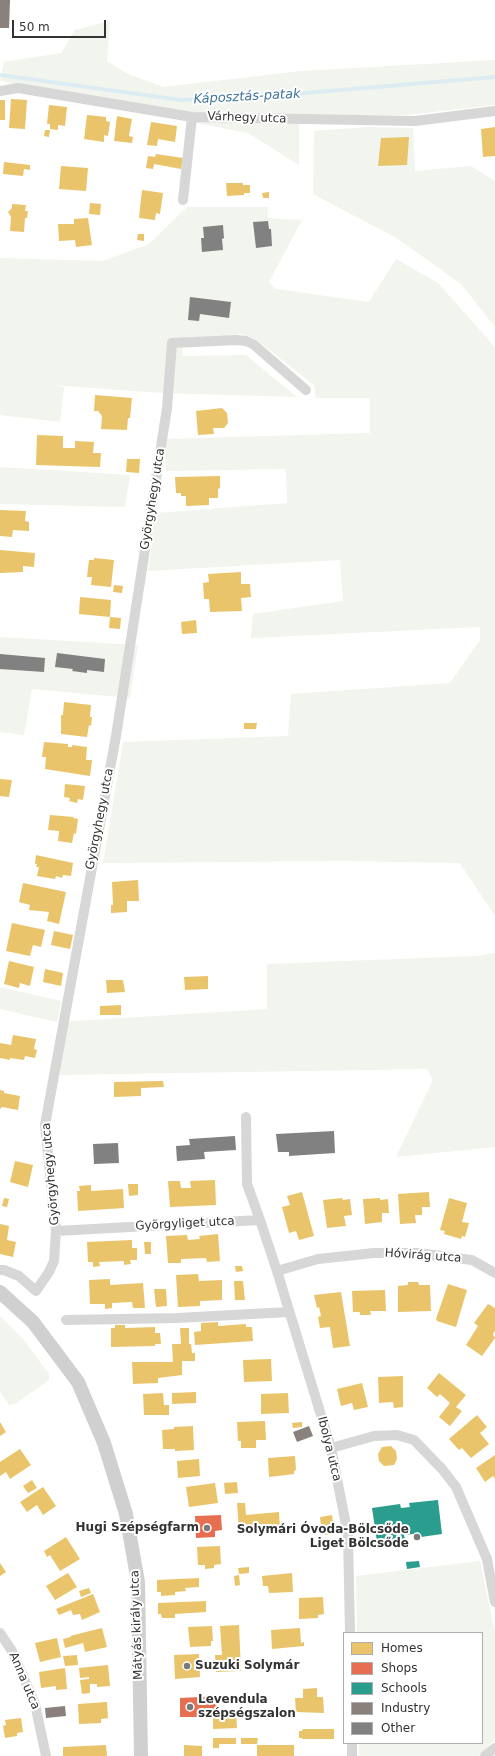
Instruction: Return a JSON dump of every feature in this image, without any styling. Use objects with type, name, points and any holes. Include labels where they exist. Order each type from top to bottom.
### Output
[{"type":"main road","name":"Mátyás király utca","points":[[0,1292],[33,1322],[78,1382],[104,1443],[126,1514],[138,1582],[140,1756]]},
{"type":"street","name":"Várhegy utca","points":[[0,91],[18,88],[192,117],[415,121],[495,111]]},
{"type":"street","points":[[183,200],[192,117]]},
{"type":"street","name":"Györgyhegy utca","points":[[0,1270],[4,1270],[19,1276],[36,1291],[49,1272],[54,1261],[56,1231],[45,1125],[117,728],[167,408],[172,342],[246,341],[253,344],[306,390]]},
{"type":"street","points":[[246,1117],[247,1184],[278,1271]]},
{"type":"street","name":"Györgyliget utca","points":[[56,1231],[260,1220]]},
{"type":"street","name":"Hóvirág utca","points":[[278,1271],[318,1259],[374,1253],[418,1253],[472,1260],[495,1273]]},
{"type":"street","name":"Ibolya utca","points":[[278,1271],[289,1312],[331,1448],[348,1535],[350,1632]]},
{"type":"street","points":[[66,1320],[178,1318],[289,1312]]},
{"type":"street","points":[[331,1448],[374,1436],[397,1435],[414,1440],[442,1469],[456,1487],[487,1559],[495,1602]]},
{"type":"street","name":"Anna utca","points":[[0,1633],[12,1651],[35,1704],[46,1756]]},
{"type":"street","points":[[352,1744],[352,1756]]},
{"type":"street","points":[[485,1756],[495,1748]]},
{"type":"shaded area","points":[[110,21],[107,61],[126,73],[163,87],[301,71],[495,60],[495,105],[407,115],[299,115],[299,165],[248,133],[197,123],[126,105],[0,81],[4,62],[61,53],[75,30]]},
{"type":"shaded area","points":[[367,127],[413,128],[415,171],[471,166],[495,181],[495,327],[461,284],[398,239],[313,194],[314,131]]},
{"type":"shaded area","points":[[187,207],[268,207],[268,218],[302,220],[269,282],[276,289],[369,302],[396,259],[438,283],[495,347],[495,916],[460,863],[345,861],[103,863],[123,742],[288,736],[291,694],[450,683],[480,640],[480,627],[251,638],[253,614],[343,601],[340,560],[148,571],[156,513],[287,503],[286,469],[166,471],[164,439],[370,433],[370,398],[316,398],[314,385],[254,338],[240,334],[183,342],[182,356],[246,355],[297,397],[161,393],[51,385],[64,387],[60,422],[0,415],[0,258],[103,261],[149,244]]},
{"type":"shaded area","points":[[0,467],[130,475],[125,507],[0,504]]},
{"type":"shaded area","points":[[0,637],[138,645],[130,698],[32,689],[24,735],[0,732]]},
{"type":"shaded area","points":[[495,953],[495,1147],[396,1157],[433,1080],[427,1069],[60,1075],[62,1033],[65,1022],[57,1022],[267,1009],[267,964],[476,956]]},
{"type":"shaded area","points":[[0,987],[61,1001],[57,1022],[0,1009]]},
{"type":"shaded area","points":[[0,1316],[23,1339],[49,1374],[49,1380],[15,1404],[9,1405],[0,1391]]},
{"type":"shaded area","points":[[480,1561],[495,1632],[495,1739],[479,1756],[359,1756],[359,1744],[483,1744],[483,1632],[357,1632],[356,1576]]},
{"type":"building: Homes","points":[[11,99],[27,100],[25,129],[9,128]]},
{"type":"building: Homes","points":[[0,100],[5,100],[5,120],[0,120]]},
{"type":"building: Homes","points":[[49,105],[67,107],[65,126],[58,125],[58,130],[50,129],[50,124],[47,124]]},
{"type":"building: Homes","points":[[87,115],[106,117],[106,121],[110,122],[108,136],[104,135],[104,142],[84,139]]},
{"type":"building: Homes","points":[[117,116],[132,119],[129,136],[133,137],[132,143],[114,141]]},
{"type":"building: Homes","points":[[151,122],[177,126],[175,142],[158,139],[157,146],[147,145]]},
{"type":"building: Homes","points":[[495,127],[495,156],[483,157],[481,129]]},
{"type":"building: Homes","points":[[45,130],[50,130],[49,137],[44,136]]},
{"type":"building: Homes","points":[[409,137],[407,165],[378,166],[381,138]]},
{"type":"building: Homes","points":[[156,154],[183,158],[181,169],[154,164],[153,169],[146,168],[148,156],[155,157]]},
{"type":"building: Homes","points":[[4,162],[30,165],[30,170],[24,169],[23,176],[3,174]]},
{"type":"building: Homes","points":[[61,166],[88,168],[86,191],[59,189]]},
{"type":"building: Homes","points":[[226,183],[243,183],[243,185],[250,185],[250,193],[244,193],[244,195],[227,196]]},
{"type":"building: Homes","points":[[142,190],[163,193],[160,214],[156,213],[155,220],[139,218]]},
{"type":"building: Homes","points":[[269,192],[269,198],[263,198],[262,193]]},
{"type":"building: Homes","points":[[90,203],[101,204],[100,215],[89,214]]},
{"type":"building: Homes","points":[[12,204],[26,205],[25,211],[28,211],[27,218],[25,218],[24,232],[10,231],[11,217],[8,212],[12,208]]},
{"type":"building: Homes","points":[[88,218],[92,245],[76,247],[75,240],[59,241],[58,224],[74,224],[74,219]]},
{"type":"building: Homes","points":[[138,234],[144,234],[144,241],[137,240]]},
{"type":"building: Homes","points":[[95,395],[132,398],[127,430],[101,429],[102,416],[98,411],[94,411]]},
{"type":"building: Homes","points":[[222,408],[227,413],[228,423],[224,428],[213,428],[214,434],[198,435],[196,411]]},
{"type":"building: Homes","points":[[37,435],[63,436],[63,448],[75,448],[75,441],[94,442],[93,453],[101,453],[100,467],[36,465]]},
{"type":"building: Homes","points":[[127,459],[140,459],[139,473],[126,472]]},
{"type":"building: Homes","points":[[220,476],[218,498],[209,498],[209,505],[186,506],[186,496],[181,496],[181,493],[176,493],[175,477]]},
{"type":"building: Homes","points":[[0,510],[26,511],[25,521],[29,522],[29,531],[13,530],[12,537],[0,536]]},
{"type":"building: Homes","points":[[0,550],[35,553],[34,567],[23,566],[23,572],[0,573]]},
{"type":"building: Homes","points":[[94,558],[114,560],[111,587],[91,585],[92,577],[87,577],[89,560],[94,560]]},
{"type":"building: Homes","points":[[241,572],[241,584],[250,584],[251,597],[241,598],[242,611],[210,612],[209,599],[204,599],[203,583],[209,582],[208,574]]},
{"type":"building: Homes","points":[[114,585],[123,586],[122,593],[113,592]]},
{"type":"building: Homes","points":[[80,597],[111,600],[110,617],[79,614]]},
{"type":"building: Homes","points":[[110,617],[121,618],[120,629],[109,628]]},
{"type":"building: Homes","points":[[196,620],[197,633],[182,634],[181,622]]},
{"type":"building: Homes","points":[[64,702],[91,705],[91,726],[89,725],[87,737],[61,734],[61,715],[63,715]]},
{"type":"building: Homes","points":[[244,723],[257,723],[256,729],[244,729]]},
{"type":"building: Homes","points":[[44,742],[68,744],[68,747],[72,747],[72,745],[87,747],[86,760],[92,760],[90,776],[45,769],[46,757],[42,757]]},
{"type":"building: Homes","points":[[0,779],[12,780],[9,797],[0,796]]},
{"type":"building: Homes","points":[[65,784],[85,786],[83,800],[78,799],[77,803],[69,801],[70,798],[64,797]]},
{"type":"building: Homes","points":[[50,815],[74,817],[73,818],[78,819],[76,834],[74,833],[72,843],[58,841],[59,831],[48,830]]},
{"type":"building: Homes","points":[[36,855],[73,863],[71,876],[63,875],[62,878],[56,876],[55,879],[37,876],[39,867],[36,867],[37,864],[35,864]]},
{"type":"building: Homes","points":[[138,880],[139,901],[127,901],[127,912],[111,913],[111,905],[113,905],[112,882]]},
{"type":"building: Homes","points":[[23,883],[66,892],[59,924],[47,921],[49,912],[29,910],[30,905],[19,902]]},
{"type":"building: Homes","points":[[12,923],[45,930],[41,947],[33,945],[30,956],[6,951]]},
{"type":"building: Homes","points":[[54,931],[73,935],[70,949],[51,945]]},
{"type":"building: Homes","points":[[9,961],[34,967],[30,986],[20,983],[19,988],[4,984]]},
{"type":"building: Homes","points":[[45,969],[63,973],[61,986],[43,982]]},
{"type":"building: Homes","points":[[208,976],[208,989],[185,990],[184,977]]},
{"type":"building: Homes","points":[[106,980],[123,980],[125,992],[107,993]]},
{"type":"building: Homes","points":[[121,1005],[121,1015],[100,1015],[100,1006]]},
{"type":"building: Homes","points":[[13,1035],[36,1039],[34,1049],[37,1050],[35,1058],[25,1056],[24,1060],[10,1058],[10,1060],[0,1058],[0,1043],[11,1045]]},
{"type":"building: Homes","points":[[163,1081],[164,1087],[141,1088],[141,1096],[114,1097],[114,1082]]},
{"type":"building: Homes","points":[[0,1090],[4,1091],[4,1093],[20,1096],[18,1110],[2,1107],[0,1109]]},
{"type":"building: Homes","points":[[15,1161],[33,1165],[28,1187],[10,1182]]},
{"type":"building: Homes","points":[[215,1180],[216,1205],[170,1207],[168,1181],[180,1181],[181,1188],[191,1188],[190,1181]]},
{"type":"building: Homes","points":[[128,1184],[138,1184],[138,1195],[129,1196]]},
{"type":"building: Homes","points":[[91,1185],[91,1191],[123,1189],[124,1208],[78,1211],[77,1191],[80,1191],[79,1186]]},
{"type":"building: Homes","points":[[302,1192],[314,1236],[299,1240],[296,1231],[289,1233],[282,1207],[290,1205],[287,1196]]},
{"type":"building: Homes","points":[[429,1192],[430,1207],[422,1207],[422,1215],[415,1215],[416,1223],[400,1224],[398,1194]]},
{"type":"building: Homes","points":[[4,1198],[9,1199],[7,1207],[2,1206]]},
{"type":"building: Homes","points":[[342,1198],[343,1200],[350,1199],[352,1215],[344,1216],[346,1226],[327,1228],[323,1200]]},
{"type":"building: Homes","points":[[380,1198],[380,1200],[388,1199],[389,1213],[382,1213],[382,1222],[365,1224],[363,1199]]},
{"type":"building: Homes","points":[[449,1198],[467,1203],[462,1222],[469,1223],[465,1237],[462,1236],[461,1239],[444,1234],[445,1231],[440,1230]]},
{"type":"building: Homes","points":[[0,1224],[9,1226],[7,1240],[16,1242],[13,1257],[0,1254]]},
{"type":"building: Homes","points":[[218,1234],[220,1261],[207,1262],[206,1258],[181,1259],[181,1263],[168,1263],[166,1236],[187,1235],[188,1240],[200,1239],[199,1236]]},
{"type":"building: Homes","points":[[132,1240],[132,1248],[137,1248],[137,1260],[130,1260],[131,1264],[124,1265],[124,1261],[99,1262],[100,1266],[93,1267],[93,1262],[88,1262],[87,1242]]},
{"type":"building: Homes","points":[[144,1242],[151,1242],[151,1254],[145,1254]]},
{"type":"building: Homes","points":[[235,1266],[242,1266],[243,1271],[236,1272]]},
{"type":"building: Homes","points":[[198,1274],[199,1281],[222,1280],[222,1300],[200,1301],[200,1306],[178,1307],[176,1275]]},
{"type":"building: Homes","points":[[110,1279],[110,1285],[143,1283],[145,1308],[133,1308],[132,1302],[112,1303],[112,1308],[105,1309],[105,1304],[90,1304],[89,1280]]},
{"type":"building: Homes","points":[[234,1281],[243,1281],[245,1300],[235,1300]]},
{"type":"building: Homes","points":[[408,1282],[418,1282],[419,1285],[430,1285],[431,1311],[398,1312],[398,1286],[408,1285]]},
{"type":"building: Homes","points":[[448,1284],[467,1290],[456,1327],[437,1321],[436,1319]]},
{"type":"building: Homes","points":[[154,1289],[166,1289],[167,1306],[156,1307]]},
{"type":"building: Homes","points":[[385,1290],[386,1311],[370,1311],[371,1315],[360,1315],[360,1312],[353,1312],[352,1291]]},
{"type":"building: Homes","points":[[341,1292],[350,1346],[333,1348],[330,1327],[320,1328],[318,1317],[321,1316],[319,1307],[317,1308],[314,1295]]},
{"type":"building: Homes","points":[[488,1304],[495,1308],[495,1331],[493,1334],[495,1338],[482,1356],[466,1345],[478,1326],[474,1323]]},
{"type":"building: Homes","points":[[218,1322],[218,1326],[246,1324],[246,1327],[252,1327],[253,1341],[195,1345],[194,1332],[201,1331],[201,1323]]},
{"type":"building: Homes","points":[[115,1325],[125,1325],[125,1328],[155,1327],[155,1333],[160,1333],[161,1344],[155,1344],[155,1346],[111,1347],[111,1328],[115,1328]]},
{"type":"building: Homes","points":[[180,1328],[189,1328],[189,1344],[191,1344],[192,1353],[195,1353],[195,1361],[182,1361],[182,1375],[158,1378],[158,1383],[133,1384],[132,1362],[173,1362],[172,1344],[181,1344]]},
{"type":"building: Homes","points":[[271,1359],[272,1381],[244,1382],[243,1360]]},
{"type":"building: Homes","points":[[439,1373],[466,1395],[456,1407],[462,1411],[450,1426],[439,1417],[450,1403],[440,1394],[437,1397],[427,1388]]},
{"type":"building: Homes","points":[[403,1376],[403,1407],[394,1408],[393,1402],[379,1403],[378,1377]]},
{"type":"building: Homes","points":[[362,1383],[368,1407],[354,1410],[352,1403],[341,1406],[337,1389]]},
{"type":"building: Homes","points":[[196,1392],[196,1403],[172,1404],[172,1393]]},
{"type":"building: Homes","points":[[163,1393],[164,1405],[169,1405],[169,1415],[144,1415],[143,1394]]},
{"type":"building: Homes","points":[[288,1393],[289,1413],[261,1414],[261,1394]]},
{"type":"building: Homes","points":[[477,1415],[487,1427],[480,1433],[489,1444],[471,1458],[462,1448],[459,1450],[449,1439]]},
{"type":"building: Homes","points":[[265,1421],[266,1440],[256,1440],[256,1448],[241,1448],[241,1441],[238,1441],[237,1422]]},
{"type":"building: Homes","points":[[0,1422],[6,1432],[0,1436]]},
{"type":"building: Homes","points":[[302,1422],[302,1427],[293,1428],[292,1423]]},
{"type":"building: Homes","points":[[193,1426],[194,1450],[175,1451],[175,1449],[163,1449],[162,1430],[174,1429],[174,1427]]},
{"type":"building: Homes","points":[[391,1446],[396,1451],[397,1459],[394,1465],[384,1466],[379,1461],[378,1454],[382,1447]]},
{"type":"building: Homes","points":[[20,1449],[31,1465],[10,1479],[6,1472],[0,1476],[0,1462]]},
{"type":"building: Homes","points":[[495,1455],[495,1479],[493,1476],[485,1482],[476,1468]]},
{"type":"building: Homes","points":[[295,1456],[296,1470],[294,1471],[294,1474],[269,1477],[268,1458]]},
{"type":"building: Homes","points":[[199,1459],[200,1476],[178,1478],[177,1461]]},
{"type":"building: Homes","points":[[32,1480],[37,1488],[28,1493],[23,1486]]},
{"type":"building: Homes","points":[[237,1482],[238,1493],[225,1494],[224,1483]]},
{"type":"building: Homes","points":[[215,1483],[218,1503],[189,1507],[186,1487]]},
{"type":"building: Homes","points":[[43,1487],[56,1506],[43,1515],[37,1505],[27,1512],[20,1502]]},
{"type":"building: Homes","points":[[237,1503],[245,1503],[246,1515],[279,1512],[280,1529],[272,1529],[272,1533],[255,1534],[255,1530],[239,1531]]},
{"type":"building: Homes","points":[[332,1515],[334,1534],[322,1535],[320,1517]]},
{"type":"building: Homes","points":[[66,1537],[80,1559],[60,1571],[50,1555],[47,1557],[44,1551]]},
{"type":"building: Homes","points":[[220,1546],[221,1564],[214,1565],[214,1568],[205,1569],[205,1565],[198,1565],[197,1547]]},
{"type":"building: Homes","points":[[0,1563],[6,1572],[0,1576]]},
{"type":"building: Homes","points":[[249,1567],[249,1573],[239,1574],[238,1568]]},
{"type":"building: Homes","points":[[68,1573],[77,1587],[55,1600],[46,1586]]},
{"type":"building: Homes","points":[[292,1573],[293,1592],[269,1593],[268,1586],[263,1586],[262,1576]]},
{"type":"building: Homes","points":[[239,1575],[240,1585],[235,1586],[234,1576]]},
{"type":"building: Homes","points":[[199,1578],[199,1587],[185,1588],[186,1591],[175,1592],[175,1595],[161,1596],[161,1592],[157,1592],[157,1580]]},
{"type":"building: Homes","points":[[89,1588],[91,1593],[81,1597],[79,1591]]},
{"type":"building: Homes","points":[[93,1594],[100,1612],[82,1620],[80,1614],[73,1615],[71,1610],[59,1615],[56,1609]]},
{"type":"building: Homes","points":[[323,1597],[324,1614],[318,1615],[318,1618],[299,1619],[299,1598]]},
{"type":"building: Homes","points":[[206,1601],[206,1612],[175,1614],[175,1618],[162,1618],[161,1614],[158,1614],[158,1603]]},
{"type":"building: Homes","points":[[239,1625],[241,1671],[216,1672],[215,1655],[222,1655],[220,1626]]},
{"type":"building: Homes","points":[[212,1626],[213,1641],[211,1641],[211,1646],[190,1647],[188,1627]]},
{"type":"building: Homes","points":[[102,1628],[107,1647],[85,1652],[83,1643],[65,1648],[63,1639]]},
{"type":"building: Homes","points":[[300,1628],[301,1643],[304,1642],[304,1646],[272,1649],[271,1630]]},
{"type":"building: Homes","points":[[57,1638],[61,1657],[40,1662],[35,1643]]},
{"type":"building: Homes","name":"Suzuki Solymár","points":[[199,1654],[200,1677],[175,1679],[174,1655]]},
{"type":"building: Homes","points":[[77,1655],[78,1665],[65,1666],[63,1656]]},
{"type":"building: Homes","points":[[108,1665],[110,1686],[97,1687],[97,1684],[90,1684],[90,1693],[82,1694],[80,1680],[89,1679],[89,1677],[80,1678],[79,1668]]},
{"type":"building: Homes","points":[[65,1668],[67,1689],[56,1690],[56,1686],[41,1688],[39,1672]]},
{"type":"building: Homes","points":[[317,1688],[317,1697],[323,1697],[324,1713],[296,1712],[295,1698],[303,1698],[303,1689]]},
{"type":"building: Homes","points":[[107,1702],[108,1718],[101,1719],[101,1723],[79,1724],[78,1704]]},
{"type":"building: Homes","points":[[230,1710],[230,1713],[236,1713],[237,1728],[213,1729],[213,1714],[221,1714],[221,1711]]},
{"type":"building: Homes","points":[[21,1718],[23,1732],[17,1733],[17,1736],[5,1738],[3,1726],[6,1725],[5,1720]]},
{"type":"building: Homes","points":[[303,1729],[334,1729],[334,1739],[299,1738],[299,1731],[302,1731]]},
{"type":"building: Homes","points":[[213,1738],[236,1738],[236,1744],[219,1744],[219,1748],[213,1748]]},
{"type":"building: Homes","points":[[241,1738],[258,1738],[257,1744],[241,1744]]},
{"type":"building: Homes","points":[[106,1745],[107,1756],[63,1756],[63,1747]]},
{"type":"building: Homes","points":[[184,1745],[202,1746],[202,1756],[184,1756]]},
{"type":"building: Homes","points":[[257,1745],[294,1745],[294,1756],[257,1756]]},
{"type":"building: Shops","points":[[221,1515],[222,1530],[215,1531],[215,1537],[196,1538],[195,1516]]},
{"type":"building: Shops","points":[[219,1696],[220,1711],[198,1712],[199,1717],[180,1717],[180,1698]]},
{"type":"building: Schools","points":[[438,1500],[442,1534],[414,1538],[413,1534],[404,1535],[405,1539],[377,1542],[372,1508],[400,1504],[401,1508],[410,1507],[409,1503]]},
{"type":"building: Schools","points":[[419,1561],[420,1567],[407,1569],[406,1562]]},
{"type":"building: Industry","points":[[0,0],[10,0],[9,28],[0,28]]},
{"type":"building: Industry","points":[[309,1426],[313,1436],[297,1442],[293,1432]]},
{"type":"building: Industry","points":[[65,1706],[66,1716],[46,1718],[45,1708]]},
{"type":"building: Other","points":[[268,221],[269,229],[271,229],[272,246],[256,248],[253,222]]},
{"type":"building: Other","points":[[223,225],[223,250],[202,252],[201,238],[204,238],[203,227]]},
{"type":"building: Other","points":[[190,297],[231,302],[229,318],[200,314],[199,321],[188,320]]},
{"type":"building: Other","points":[[57,653],[105,659],[104,672],[87,670],[87,673],[72,671],[73,669],[55,667]]},
{"type":"building: Other","points":[[0,654],[45,658],[44,672],[0,669]]},
{"type":"building: Other","points":[[334,1131],[335,1153],[289,1156],[289,1152],[278,1152],[276,1134]]},
{"type":"building: Other","points":[[235,1136],[236,1150],[204,1152],[205,1159],[177,1161],[176,1146],[190,1145],[189,1139]]},
{"type":"building: Other","points":[[118,1143],[119,1163],[94,1164],[93,1144]]},
{"type":"waterway","name":"Káposztás-patak","points":[[0,75],[181,100],[293,94],[495,77]]},
{"type":"place","name":"Hugi Szépségfarm","points":[[207,1528]]},
{"type":"place","name":"Solymári Óvoda-Bölcsőde Liget Bölcsőde","points":[[417,1537]]},
{"type":"place","name":"Suzuki Solymár","points":[[187,1666]]},
{"type":"place","name":"Levendula szépségszalon","points":[[190,1707]]}]
